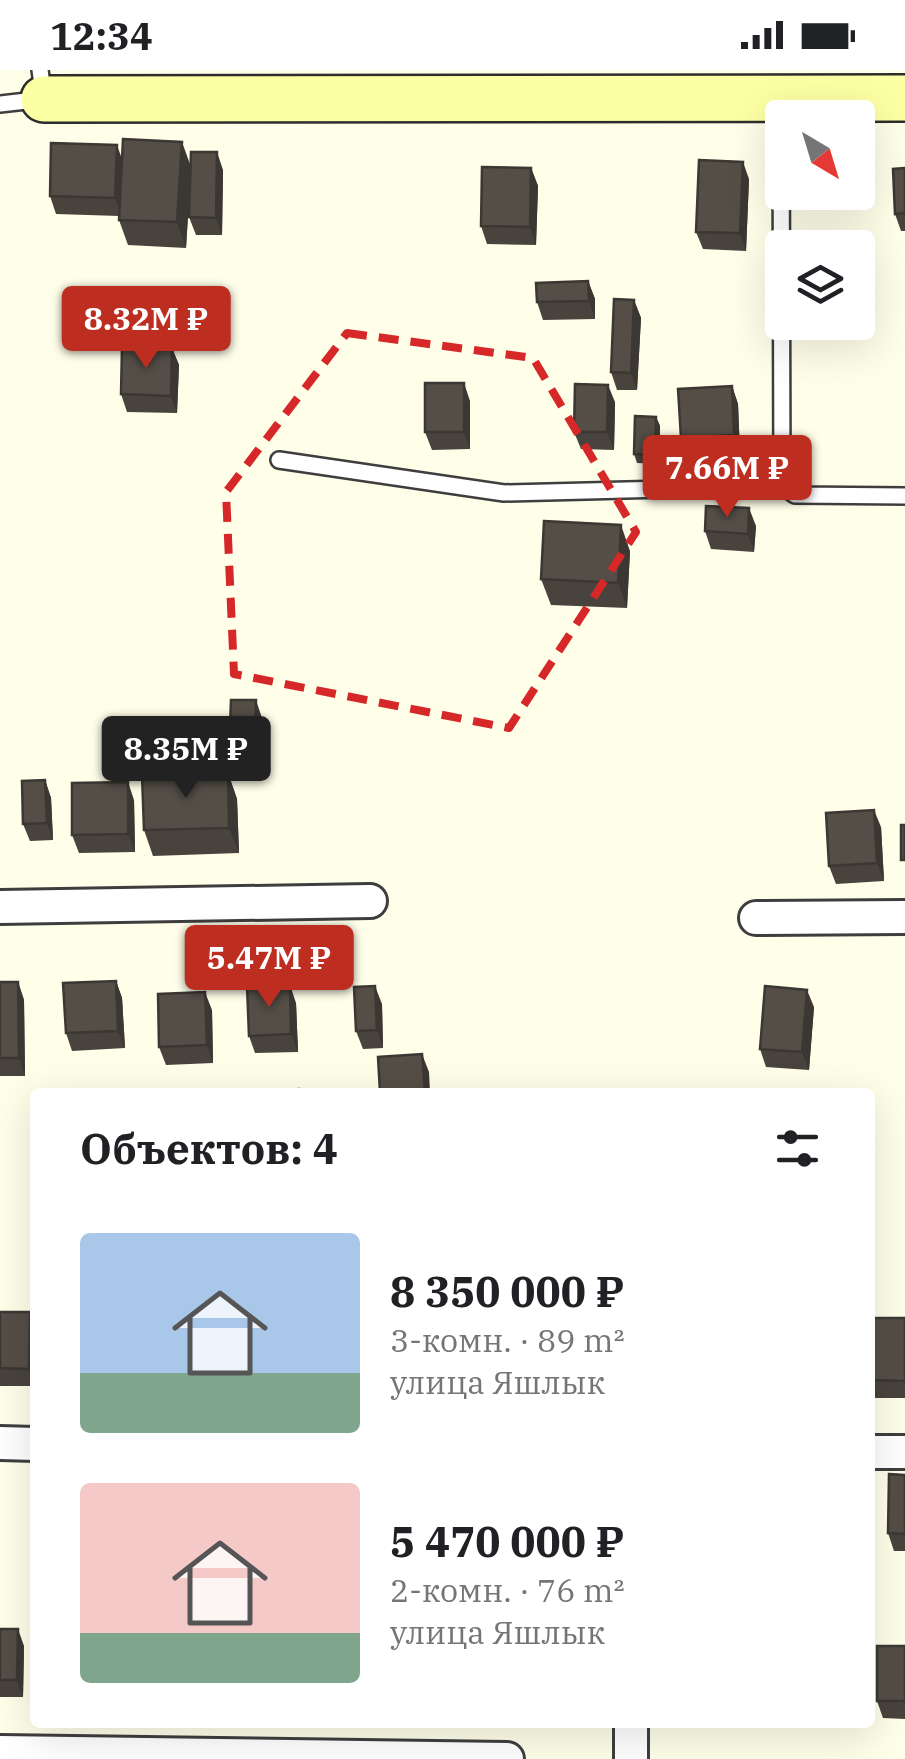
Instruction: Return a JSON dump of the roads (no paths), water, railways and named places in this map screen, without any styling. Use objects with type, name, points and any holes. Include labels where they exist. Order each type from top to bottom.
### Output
[{"type":"street","points":[[42,85],[561,92],[781,100],[905,98]]},
{"type":"street","points":[[0,907],[370,901]]},
{"type":"street","points":[[756,918],[905,916]]},
{"type":"street","points":[[0,1443],[30,1444]]},
{"type":"street","points":[[875,1452],[905,1452]]},
{"type":"street","points":[[631,1728],[631,1759]]},
{"type":"street","points":[[0,1752],[506,1759]]},
{"type":"lane","points":[[0,104],[42,85]]},
{"type":"lane","points":[[781,210],[782,486]]},
{"type":"lane","points":[[278,460],[504,493],[782,486],[795,495],[905,496]]}]
